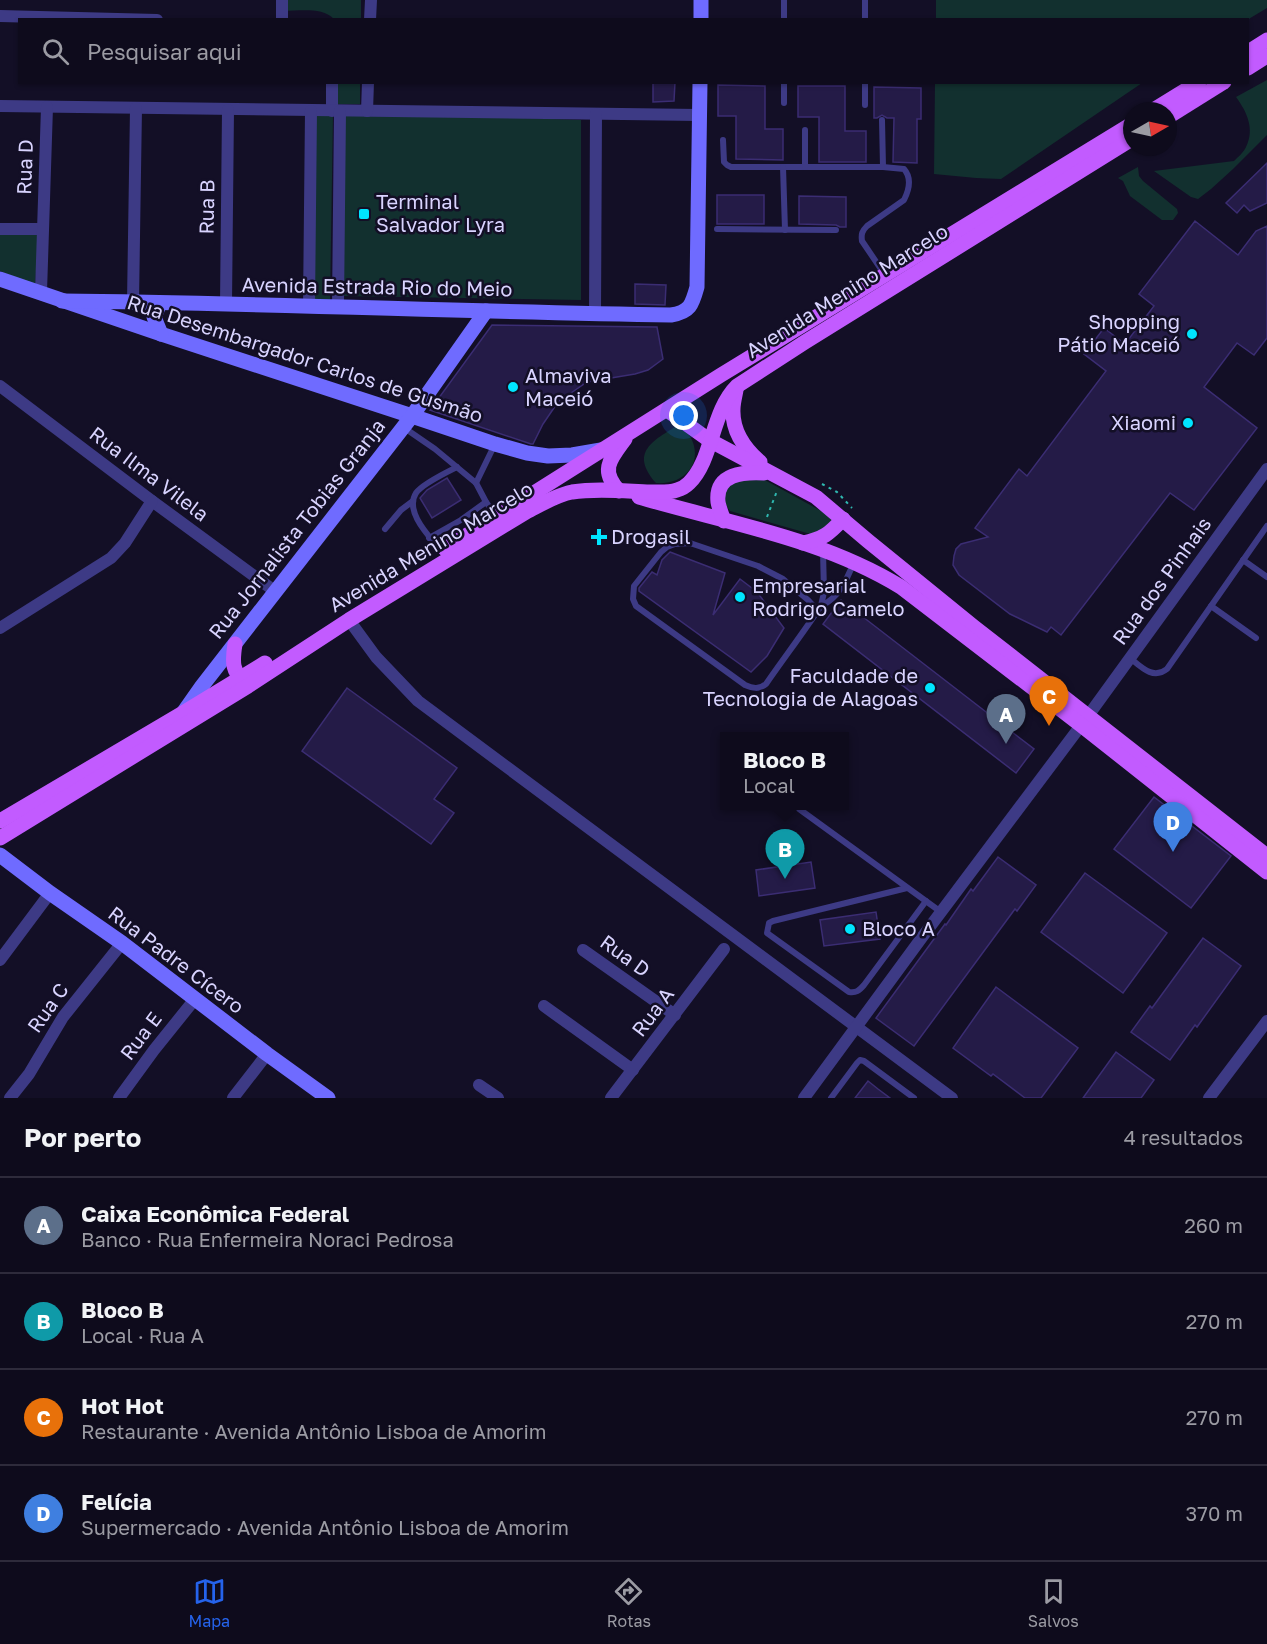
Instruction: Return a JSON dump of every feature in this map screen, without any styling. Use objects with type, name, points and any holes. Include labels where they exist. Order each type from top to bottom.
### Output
[{"type":"main road","points":[[1249,51],[1267,40]]},
{"type":"main road","points":[[1249,67],[1267,56]]},
{"type":"main road","points":[[1167,102],[1196,84]]},
{"type":"main road","points":[[1177,111],[1221,84]]},
{"type":"main road","name":"Avenida Menino Marcelo","points":[[0,838],[244,683],[496,516],[720,375],[1123,130]]},
{"type":"main road","name":"Avenida Menino Marcelo","points":[[0,821],[183,714],[244,683],[463,549],[545,502],[569,492],[591,490],[663,492],[678,490],[689,483],[697,472],[724,403],[737,386],[1123,145]]},
{"type":"main road","points":[[737,386],[733,410],[738,435],[746,448],[776,476]]},
{"type":"main road","points":[[667,410],[709,440],[816,497],[1085,721],[1246,848],[1267,872]]},
{"type":"main road","points":[[629,434],[610,461],[608,469],[612,483],[619,491],[803,543],[876,572],[901,586],[1085,721]]},
{"type":"main road","points":[[724,521],[718,495],[723,484],[731,477],[747,472],[776,476]]},
{"type":"main road","points":[[803,543],[818,540],[830,534],[843,519]]},
{"type":"main road","points":[[235,644],[233,666],[244,683]]},
{"type":"main road","points":[[1246,848],[1267,856]]},
{"type":"street","points":[[282,0],[282,18]]},
{"type":"street","points":[[370,0],[370,18]]},
{"type":"street","points":[[701,0],[701,18]]},
{"type":"street","points":[[0,16],[78,18]]},
{"type":"street","points":[[332,84],[336,111],[338,306]]},
{"type":"street","points":[[367,111],[368,84]]},
{"type":"street","points":[[0,106],[699,115],[700,84]]},
{"type":"street","name":"Rua D","points":[[40,292],[47,107]]},
{"type":"street","points":[[133,302],[135,108]]},
{"type":"street","name":"Rua B","points":[[226,304],[228,110]]},
{"type":"street","points":[[309,306],[311,111]]},
{"type":"street","points":[[595,314],[596,114]]},
{"type":"street","name":"Avenida Estrada Rio do Meio","points":[[62,301],[595,314],[670,315],[681,313],[689,308],[697,287],[699,115]]},
{"type":"street","points":[[0,229],[43,229]]},
{"type":"street","name":"Rua Desembargador Carlos de Gusmão","points":[[0,279],[407,421],[526,453],[548,456],[601,450]]},
{"type":"street","points":[[160,303],[154,317],[161,334]]},
{"type":"street","name":"Rua Jornalista Tobias Granja","points":[[183,714],[407,421],[486,311]]},
{"type":"street","name":"Rua Ilma Vilela","points":[[0,386],[276,592]]},
{"type":"street","name":"Rua dos Pinhais","points":[[804,1098],[1085,721],[1267,469]]},
{"type":"street","points":[[0,628],[111,558],[125,543],[152,501]]},
{"type":"street","points":[[349,620],[376,657],[418,701],[952,1098]]},
{"type":"street","name":"Rua Padre Cícero","points":[[0,855],[122,943],[328,1098]]},
{"type":"street","points":[[0,960],[50,893]]},
{"type":"street","name":"Rua C","points":[[10,1098],[29,1074],[63,1017],[122,943]]},
{"type":"street","name":"Rua A","points":[[611,1098],[724,949]]},
{"type":"street","name":"Rua D","points":[[583,950],[675,1015]]},
{"type":"street","name":"Rua E","points":[[119,1098],[195,999]]},
{"type":"street","points":[[543,1006],[633,1070]]},
{"type":"street","points":[[1212,1097],[1267,1021]]},
{"type":"street","points":[[233,1098],[267,1054]]},
{"type":"street","points":[[479,1085],[498,1098]]},
{"type":"lane","points":[[784,0],[784,18]]},
{"type":"lane","points":[[865,0],[865,18]]},
{"type":"lane","points":[[784,84],[784,104]]},
{"type":"lane","points":[[865,84],[865,105]]},
{"type":"lane","points":[[882,120],[883,167]]},
{"type":"lane","points":[[805,130],[805,167]]},
{"type":"lane","points":[[723,140],[722,158],[731,167],[883,167],[904,170],[908,173],[907,194],[904,200],[867,226],[861,235],[862,241],[885,276]]},
{"type":"lane","points":[[783,167],[785,230]]},
{"type":"lane","points":[[717,229],[836,230]]},
{"type":"lane","points":[[407,421],[435,449],[476,483],[496,516]]},
{"type":"lane","points":[[476,483],[495,444]]},
{"type":"lane","points":[[441,551],[416,518],[414,501],[417,491],[457,467]]},
{"type":"lane","points":[[385,529],[401,510],[414,501]]},
{"type":"lane","points":[[429,538],[461,520],[486,502]]},
{"type":"lane","points":[[1130,658],[1155,674],[1167,669],[1267,526]]},
{"type":"lane","points":[[820,609],[783,579],[758,566],[690,543],[675,544],[661,552],[634,586],[633,592],[636,606],[745,685],[753,688],[762,687],[820,609],[836,596],[854,562]]},
{"type":"lane","points":[[820,609],[824,592],[823,550]]},
{"type":"lane","points":[[1243,560],[1267,577]]},
{"type":"lane","points":[[1211,606],[1256,638]]},
{"type":"lane","points":[[800,810],[941,912]]},
{"type":"lane","points":[[907,888],[773,921],[769,923],[766,933],[849,992],[854,993],[864,986],[926,901]]},
{"type":"lane","points":[[831,1098],[860,1060],[906,1095],[914,1098]]},
{"type":"path","points":[[762,531],[776,476]]},
{"type":"green space","points":[[283,0],[361,0],[361,18],[333,18],[310,10],[283,11]]},
{"type":"green space","points":[[936,0],[1267,0],[1267,8],[1249,19],[936,18]]},
{"type":"green space","points":[[1267,80],[1267,135],[1211,189],[1198,199],[1191,197],[1154,171],[1234,161],[1245,149],[1250,134],[1246,115],[1236,97]]},
{"type":"green space","points":[[337,84],[360,84],[360,104],[337,104]]},
{"type":"green space","points":[[935,84],[1141,84],[1001,179],[934,174]]},
{"type":"green space","points":[[344,112],[581,120],[581,300],[340,296]]},
{"type":"green space","points":[[316,114],[333,115],[330,302],[313,301]]},
{"type":"green space","points":[[1138,167],[1139,176],[1143,181],[1177,209],[1178,213],[1173,220],[1162,220],[1130,196],[1123,181],[1118,178]]},
{"type":"green space","points":[[0,229],[39,234],[35,285],[0,271]]},
{"type":"green space","points":[[678,425],[692,440],[695,458],[692,466],[682,477],[674,481],[656,483],[648,472],[645,455],[653,442]]},
{"type":"green space","points":[[748,478],[763,479],[832,517],[831,525],[814,535],[730,511],[721,498],[729,483]]},
{"type":"building","points":[[653,84],[675,84],[674,101],[653,102]]},
{"type":"building","points":[[718,85],[765,86],[765,129],[783,129],[783,160],[736,159],[736,116],[718,116]]},
{"type":"building","points":[[798,86],[845,86],[845,131],[866,131],[866,162],[819,162],[819,117],[798,117]]},
{"type":"building","points":[[874,87],[921,88],[921,119],[917,119],[917,163],[893,162],[894,118],[882,115],[874,118]]},
{"type":"building","points":[[1267,163],[1267,203],[1250,211],[1244,205],[1237,213],[1226,203]]},
{"type":"building","points":[[717,195],[764,195],[764,224],[717,224]]},
{"type":"building","points":[[799,196],[846,197],[846,227],[799,224]]},
{"type":"building","points":[[1195,221],[1238,255],[1256,231],[1267,226],[1267,338],[1254,355],[1237,343],[1204,387],[1257,428],[1194,510],[1170,493],[1061,635],[1051,627],[1047,632],[1010,614],[959,575],[953,565],[956,549],[961,544],[988,537],[975,528],[1019,469],[1027,476],[1106,371],[1084,354],[1104,328],[1125,344],[1154,306],[1139,294]]},
{"type":"building","points":[[635,284],[666,285],[665,305],[635,304]]},
{"type":"building","name":"Almaviva Maceió","points":[[492,325],[657,327],[663,359],[648,370],[635,374],[587,382],[558,402],[531,444],[430,410]]},
{"type":"building","points":[[447,478],[461,500],[432,518],[420,498],[427,490]]},
{"type":"building","points":[[670,552],[725,573],[713,615],[740,579],[757,592],[784,628],[767,656],[751,672],[639,591],[652,572],[657,575],[662,560]]},
{"type":"building","points":[[841,600],[1034,749],[1016,773],[823,624]]},
{"type":"building","points":[[347,688],[457,768],[434,799],[454,813],[431,844],[302,751]]},
{"type":"building","points":[[1154,797],[1231,856],[1191,908],[1114,849]]},
{"type":"building","points":[[998,857],[1036,885],[1017,911],[1015,909],[914,1046],[876,1018],[971,889],[973,891]]},
{"type":"building","points":[[811,862],[815,888],[759,896],[756,870]]},
{"type":"building","points":[[1085,873],[1167,933],[1123,993],[1041,932]]},
{"type":"building","name":"Bloco A","points":[[876,912],[880,939],[824,946],[820,920]]},
{"type":"building","points":[[1203,938],[1241,966],[1170,1060],[1131,1032],[1150,1006],[1152,1008]]},
{"type":"building","points":[[996,987],[1078,1048],[1041,1098],[1025,1098],[953,1048]]},
{"type":"building","points":[[1116,1052],[1154,1080],[1141,1098],[1083,1098]]},
{"type":"building","points":[[868,1081],[878,1089],[890,1098],[855,1098]]},
{"type":"place","name":"Terminal Salvador Lyra","points":[[364,214]]},
{"type":"place","name":"Shopping Pátio Maceió","points":[[1192,334]]},
{"type":"place","name":"Almaviva Maceió","points":[[513,387]]},
{"type":"place","name":"Xiaomi","points":[[1188,423]]},
{"type":"place","name":"Drogasil","points":[[599,537]]},
{"type":"place","name":"Empresarial Rodrigo Camelo","points":[[740,597]]},
{"type":"place","name":"Faculdade de Tecnologia de Alagoas","points":[[930,688]]},
{"type":"place","name":"Hot Hot","points":[[1049,726]]},
{"type":"place","name":"Caixa Econômica Federal","points":[[1006,744]]},
{"type":"place","name":"Felícia","points":[[1173,852]]},
{"type":"place","name":"Bloco B","points":[[785,879]]},
{"type":"place","name":"Bloco A","points":[[850,929]]}]
